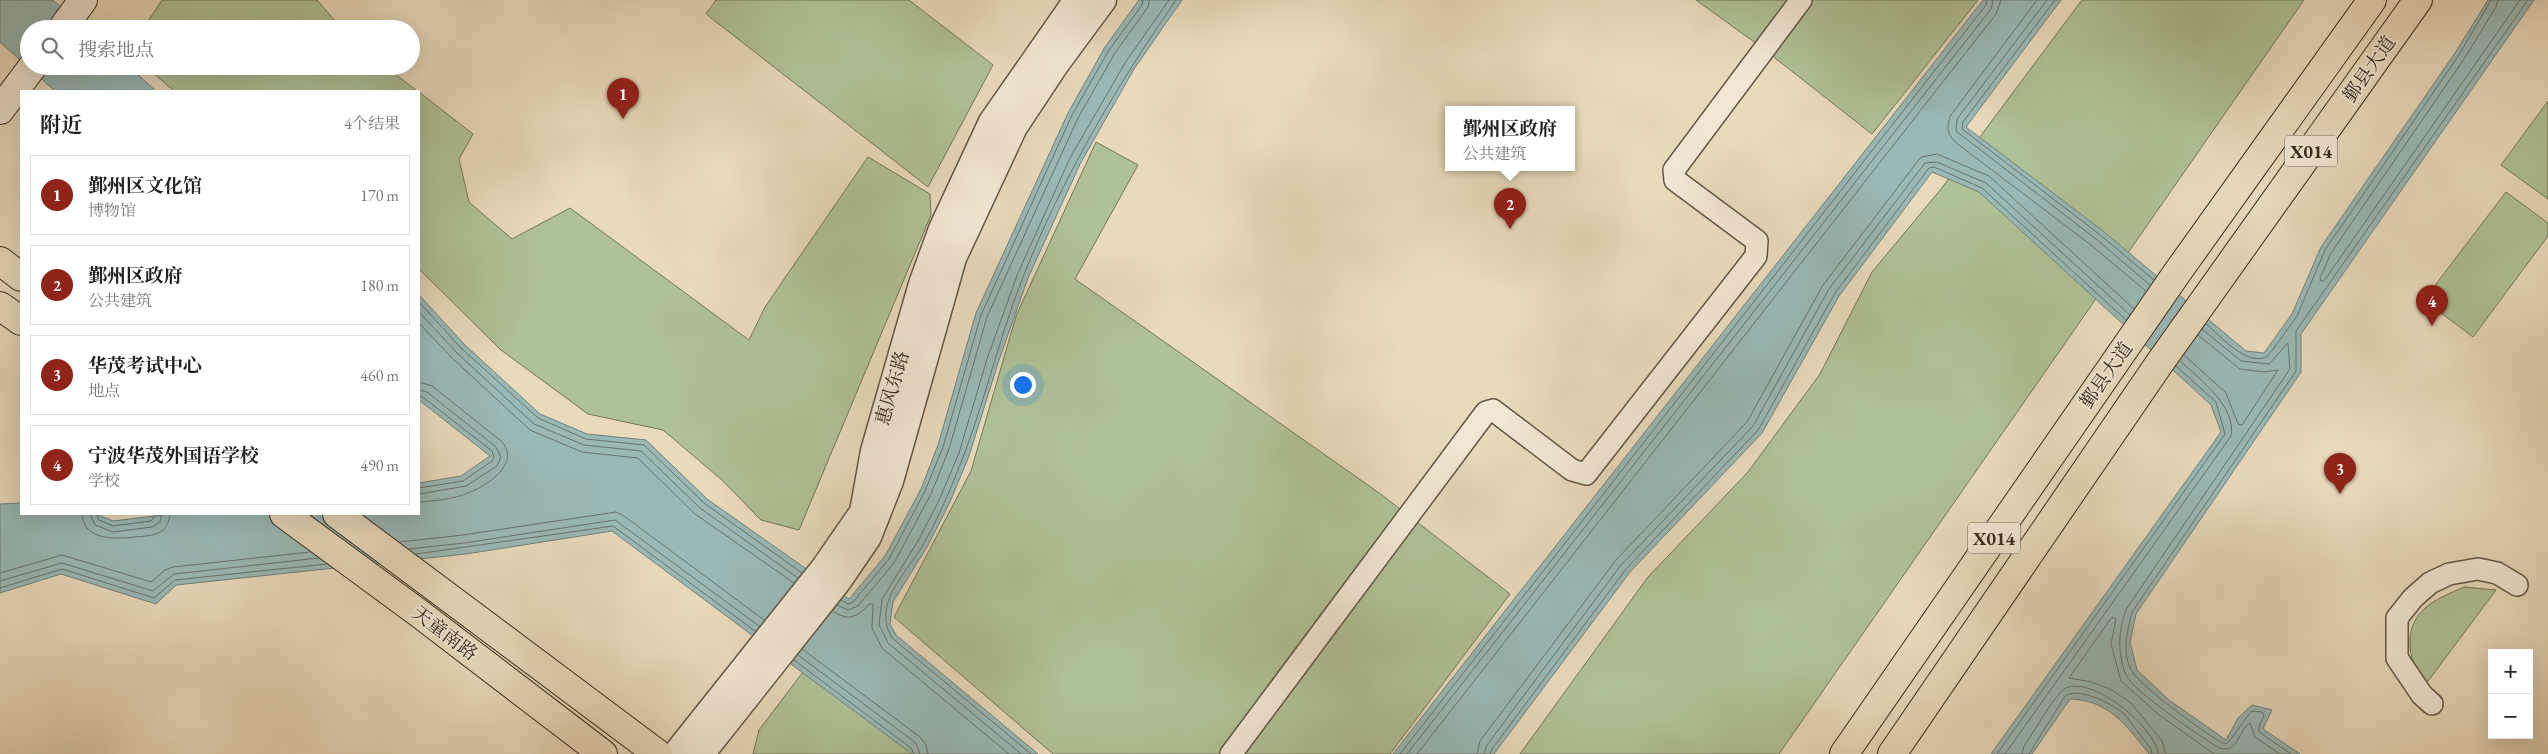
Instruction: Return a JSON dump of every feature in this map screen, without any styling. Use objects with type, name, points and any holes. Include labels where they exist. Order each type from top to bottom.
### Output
[{"type":"main road","points":[[69,20],[84,0]]},
{"type":"main road","name":"鄞县大道","points":[[1844,754],[2143,321],[2372,0]]},
{"type":"main road","name":"鄞县大道","points":[[1892,754],[2160,364],[2418,0]]},
{"type":"main road","points":[[0,110],[26,77]]},
{"type":"main road","points":[[0,261],[20,276]]},
{"type":"main road","points":[[0,306],[20,320]]},
{"type":"main road","name":"天童南路","points":[[285,515],[420,614],[603,754]]},
{"type":"main road","points":[[338,515],[658,754]]},
{"type":"street","name":"惠风东路","points":[[831,574],[863,512],[874,450],[922,284],[942,228],[992,122],[1077,0]]},
{"type":"street","name":"惠风东路","points":[[676,754],[768,652],[831,574],[868,537],[890,481],[953,258],[1014,127],[1054,66],[1103,0]]},
{"type":"street","points":[[1231,754],[1486,412],[1492,410],[1572,470],[1578,474],[1586,474],[1756,256],[1757,241],[1675,180],[1674,170],[1801,0]]},
{"type":"street","points":[[2432,704],[2422,695],[2397,658],[2397,618],[2412,598],[2430,583],[2449,574],[2478,569],[2497,573],[2517,585]]},
{"type":"street","name":"惠风东路","points":[[700,754],[768,652]]},
{"type":"green space","points":[[162,0],[317,0],[334,20],[149,20]]},
{"type":"green space","points":[[716,0],[909,0],[993,65],[928,187],[706,14]]},
{"type":"green space","points":[[1696,0],[1978,0],[1872,134],[1757,44]]},
{"type":"green space","points":[[2082,0],[2304,0],[1779,754],[1520,754],[1648,577],[1748,472],[1820,374],[1872,272],[1941,189]]},
{"type":"green space","points":[[155,75],[397,75],[416,90],[173,90]]},
{"type":"green space","points":[[420,93],[473,134],[459,159],[469,202],[512,239],[570,208],[749,340],[765,307],[868,157],[930,194],[931,215],[799,530],[761,520],[722,480],[663,430],[588,414],[501,350],[420,270]]},
{"type":"green space","points":[[2548,101],[2548,199],[2501,165]]},
{"type":"green space","points":[[1096,142],[1138,165],[1075,279],[1382,495],[1510,594],[1390,754],[1053,754],[894,617],[971,471],[1016,316]]},
{"type":"green space","points":[[2506,192],[2548,223],[2548,236],[2473,337],[2424,300]]},
{"type":"green space","points":[[2464,587],[2496,590],[2425,685],[2419,677],[2412,658],[2410,637],[2412,628],[2416,618],[2427,606]]},
{"type":"green space","points":[[803,672],[919,754],[753,754],[759,730]]},
{"type":"water","points":[[0,0],[53,0],[76,20],[20,20],[20,60],[0,42]]},
{"type":"water","points":[[1139,0],[1182,0],[1134,69],[1080,164],[1028,278],[998,363],[969,456],[950,502],[927,547],[893,602],[890,624],[896,635],[1038,754],[912,754],[612,531],[466,554],[176,585],[156,604],[61,574],[0,593],[0,504],[20,503],[20,515],[98,515],[113,521],[163,515],[420,515],[420,483],[461,476],[490,456],[420,401],[420,296],[465,345],[540,414],[587,434],[646,440],[707,499],[849,599],[885,556],[921,489],[938,445],[976,313],[1068,113],[1105,47]]},
{"type":"water","points":[[1983,0],[2061,0],[1966,127],[2103,231],[2246,351],[2264,353],[2292,314],[2321,247],[2455,53],[2488,0],[2534,0],[2301,334],[2301,372],[2136,614],[2130,642],[2137,670],[2169,700],[2226,740],[2238,718],[2252,705],[2272,710],[2263,729],[2300,754],[2149,754],[2125,725],[2106,709],[2096,704],[2070,699],[2032,754],[1991,754],[2221,432],[2211,405],[1979,192],[1932,172],[1839,296],[1762,433],[1630,572],[1494,754],[1393,754]]},
{"type":"water","points":[[37,75],[138,75],[155,90],[54,90]]},
{"type":"place","name":"鄞州区文化馆","points":[[623,119]]},
{"type":"place","name":"鄞州区政府","points":[[1510,229]]},
{"type":"place","name":"宁波华茂外国语学校","points":[[2432,326]]},
{"type":"place","name":"华茂考试中心","points":[[2340,494]]}]
